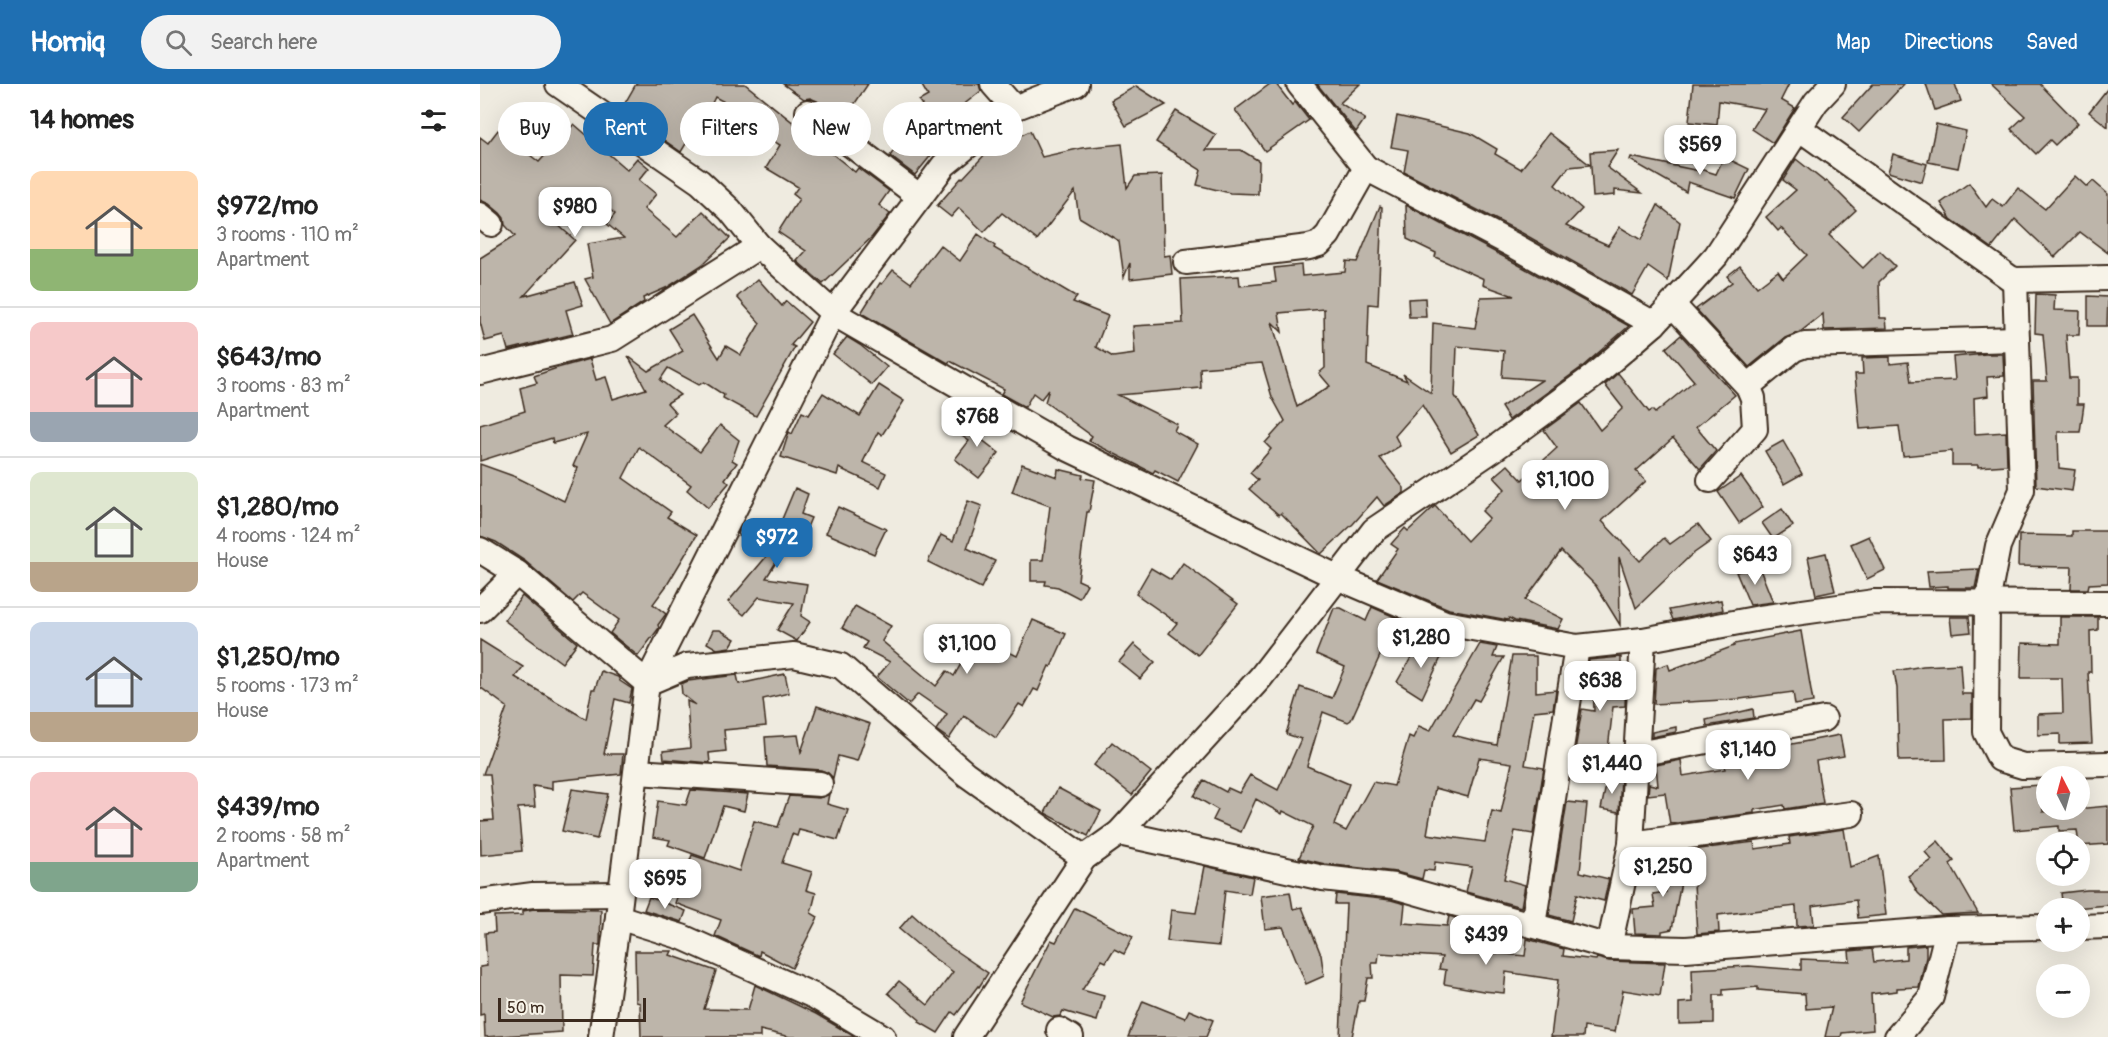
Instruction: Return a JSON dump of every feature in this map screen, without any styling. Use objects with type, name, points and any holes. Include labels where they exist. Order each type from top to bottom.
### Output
[{"type":"street","points":[[558,84],[700,182],[730,210],[759,246],[833,313],[1067,448],[1336,577],[1445,623],[1577,647],[1643,640],[1760,618],[1874,602],[2108,603]]},
{"type":"street","points":[[993,84],[1009,102]]},
{"type":"street","points":[[1023,105],[1076,84]]},
{"type":"street","points":[[1299,84],[1366,168],[1515,246],[1654,324]]},
{"type":"street","points":[[966,1037],[1084,858],[1119,833],[1261,677],[1374,530],[1491,451],[1591,378],[1654,324],[1716,256],[1816,102],[1833,84]]},
{"type":"street","points":[[1800,129],[2015,280],[2108,278]]},
{"type":"street","points":[[866,156],[920,197]]},
{"type":"street","points":[[601,1037],[647,683],[833,313],[944,165],[955,156]]},
{"type":"street","points":[[1185,261],[1309,247],[1319,243],[1328,235],[1366,168]]},
{"type":"street","points":[[480,372],[612,339],[759,246]]},
{"type":"street","points":[[2015,280],[2022,490],[1998,546],[1987,603],[1986,732],[2000,759],[2023,766],[2108,764]]},
{"type":"street","points":[[1672,304],[1748,386],[1754,398],[1755,429],[1710,480]]},
{"type":"street","points":[[1748,386],[1794,349],[1805,345],[2017,339]]},
{"type":"street","points":[[480,550],[517,573],[647,683]]},
{"type":"street","points":[[480,610],[517,573]]},
{"type":"street","points":[[1609,947],[1631,844],[1643,640]]},
{"type":"street","points":[[1533,925],[1577,647]]},
{"type":"street","points":[[647,683],[687,666],[794,655],[841,666],[966,774],[1084,858]]},
{"type":"street","points":[[1637,754],[1824,719]]},
{"type":"street","points":[[637,772],[820,784]]},
{"type":"street","points":[[1631,844],[1851,814]]},
{"type":"street","points":[[1119,833],[1323,878],[1394,886],[1609,947],[1686,949],[1948,929],[2036,927]]},
{"type":"street","points":[[480,902],[533,895],[619,905],[682,937],[804,991],[883,1037]]},
{"type":"street","points":[[2090,927],[2108,926]]},
{"type":"street","points":[[1897,1037],[1931,997],[1948,929]]},
{"type":"building","points":[[636,84],[745,84],[768,102],[724,102],[715,97],[713,102],[680,102],[680,151],[668,143],[668,102],[626,102]]},
{"type":"building","points":[[783,84],[868,84],[856,102],[818,102],[810,98],[804,99]]},
{"type":"building","points":[[921,84],[979,84],[981,91],[967,102],[919,101],[928,96]]},
{"type":"building","points":[[1270,84],[1276,84],[1292,105],[1295,102],[1309,120],[1265,151],[1235,110]]},
{"type":"building","points":[[1317,84],[1360,84],[1340,103],[1365,119],[1356,132]]},
{"type":"building","points":[[1693,84],[1789,84],[1781,100],[1795,108],[1773,143],[1752,129],[1765,109],[1719,101],[1717,125],[1689,122]]},
{"type":"building","points":[[1873,84],[1904,84],[1859,132],[1843,117]]},
{"type":"building","points":[[1926,84],[1955,84],[1961,101],[1935,110]]},
{"type":"building","points":[[1991,84],[2040,84],[2078,123],[2055,145],[2050,140],[2036,154],[2011,129],[2025,116]]},
{"type":"building","points":[[1136,86],[1166,105],[1126,126],[1111,100]]},
{"type":"building","points":[[2108,88],[2108,127],[2089,112]]},
{"type":"building","points":[[779,111],[791,121],[791,156],[835,156],[855,172],[858,168],[889,191],[879,205],[890,214],[872,237],[823,284],[797,261],[806,251],[778,232],[799,199],[793,194],[798,187],[766,168],[773,156],[779,156]]},
{"type":"building","points":[[1176,111],[1216,135],[1206,150],[1241,150],[1259,161],[1258,194],[1230,193],[1197,185],[1201,170],[1156,142]]},
{"type":"building","points":[[1397,116],[1470,133],[1497,149],[1495,154],[1521,169],[1549,133],[1590,165],[1569,167],[1555,185],[1582,209],[1566,226],[1608,245],[1620,227],[1641,240],[1658,205],[1680,222],[1668,281],[1648,267],[1632,295],[1522,233],[1404,172],[1408,150],[1391,147]]},
{"type":"building","points":[[574,124],[583,132],[583,156],[611,156],[627,170],[637,158],[649,168],[639,180],[656,194],[644,209],[677,237],[703,211],[730,238],[702,265],[668,287],[643,298],[644,302],[610,324],[585,279],[593,277],[587,244],[624,238],[607,224],[615,214],[587,190],[557,224],[575,240],[524,296],[575,282],[583,305],[566,310],[573,334],[508,350],[504,336],[485,341],[480,322],[480,258],[515,236],[505,225],[500,213],[480,200],[480,137],[488,143],[498,130],[498,156],[531,156],[539,162],[545,156],[571,156],[571,127]]},
{"type":"building","points":[[1936,124],[1966,131],[1958,168],[1928,162]]},
{"type":"building","points":[[1030,131],[1042,157],[1082,148],[1122,144],[1127,188],[1135,176],[1162,175],[1164,256],[1170,255],[1172,274],[1130,279],[1130,263],[1124,277],[1119,241],[1079,217],[1075,191],[1037,240],[1002,213],[984,232],[959,208],[951,217],[937,206],[983,156],[1023,156],[1023,134]]},
{"type":"building","points":[[1618,150],[1607,167],[1642,193],[1615,190],[1615,195],[1593,197],[1590,152]]},
{"type":"building","points":[[1893,154],[1927,164],[1922,182],[1888,172]]},
{"type":"building","points":[[890,156],[930,156],[915,175]]},
{"type":"building","points":[[1631,157],[1716,174],[1724,157],[1749,169],[1735,198],[1688,182],[1686,192],[1630,160]]},
{"type":"building","points":[[1796,159],[1825,182],[1827,181],[1856,210],[1829,235],[1863,268],[1880,251],[1895,266],[1879,282],[1880,318],[1886,318],[1887,328],[1824,330],[1823,314],[1800,332],[1785,338],[1749,367],[1696,309],[1732,282],[1727,276],[1740,266],[1757,287],[1778,271],[1783,278],[1807,255],[1781,228],[1778,231],[1766,217],[1796,190],[1783,180]]},
{"type":"building","points":[[2075,176],[2087,187],[2093,181],[2108,194],[2108,253],[2080,232],[2055,257],[2015,219],[1992,248],[1951,219],[1941,203],[1969,183],[1986,207],[1992,199],[2003,207],[2018,188],[2045,209]]},
{"type":"building","points":[[1406,205],[1629,326],[1582,367],[1509,420],[1501,407],[1542,380],[1502,377],[1504,351],[1457,346],[1455,396],[1479,435],[1451,452],[1422,405],[1395,436],[1400,446],[1380,458],[1404,488],[1404,493],[1384,506],[1377,497],[1353,524],[1321,554],[1281,513],[1279,515],[1249,489],[1258,480],[1250,473],[1271,449],[1265,443],[1285,421],[1272,397],[1262,363],[1200,368],[1201,388],[1118,395],[1177,424],[1174,431],[1198,444],[1178,482],[1155,470],[1153,473],[1089,441],[1092,436],[1045,402],[1049,389],[1041,399],[1033,393],[1025,407],[1001,394],[1004,389],[950,361],[948,363],[861,313],[880,283],[882,284],[893,270],[911,283],[940,245],[960,261],[978,234],[995,246],[994,248],[1077,297],[1073,302],[1108,316],[1096,347],[1113,357],[1135,354],[1133,326],[1183,323],[1181,279],[1239,276],[1240,286],[1276,282],[1274,268],[1301,265],[1302,276],[1345,272],[1346,261],[1357,262],[1380,206],[1382,207],[1378,305],[1369,304],[1367,365],[1407,381],[1403,374],[1431,393],[1433,323],[1475,328],[1481,297],[1514,296],[1483,285],[1484,279],[1435,257],[1436,253],[1407,239]],"holes":[[[1324,309],[1325,368],[1319,373],[1330,386],[1297,407],[1272,322],[1282,332],[1279,313]]]},
{"type":"building","points":[[758,279],[782,306],[786,301],[810,322],[791,345],[795,347],[756,416],[723,398],[724,395],[704,382],[699,385],[668,368],[660,380],[680,395],[667,403],[676,413],[663,425],[700,452],[720,425],[739,440],[732,460],[737,463],[725,479],[729,483],[708,508],[687,490],[691,485],[639,447],[623,478],[671,512],[667,517],[697,535],[653,604],[666,614],[658,625],[659,628],[638,656],[610,633],[619,620],[582,593],[573,602],[525,561],[496,542],[480,536],[480,464],[516,477],[564,501],[578,468],[573,466],[587,434],[553,443],[552,438],[480,461],[480,425],[525,411],[520,388],[537,383],[534,376],[590,359],[596,380],[606,377],[613,399],[646,389],[628,356],[648,371],[683,351],[669,329],[692,315],[719,358],[726,346],[741,355],[760,323],[737,297]]},
{"type":"building","points":[[2036,294],[2055,295],[2054,310],[2080,311],[2079,335],[2066,335],[2069,378],[2077,378],[2077,404],[2084,404],[2080,432],[2058,432],[2059,468],[2075,470],[2072,491],[2036,486],[2033,381],[2047,381],[2043,334],[2035,333]]},
{"type":"building","points":[[2088,296],[2108,297],[2107,326],[2088,326]]},
{"type":"building","points":[[1425,298],[1426,317],[1409,317],[1408,299]]},
{"type":"building","points":[[1681,335],[1735,395],[1696,427],[1716,451],[1700,469],[1673,438],[1636,471],[1646,481],[1602,521],[1640,561],[1664,538],[1670,544],[1698,524],[1711,541],[1690,556],[1636,608],[1619,557],[1620,625],[1596,586],[1561,551],[1525,600],[1563,619],[1558,629],[1509,618],[1508,620],[1449,609],[1377,579],[1398,549],[1391,544],[1405,528],[1408,531],[1435,506],[1467,541],[1489,518],[1482,511],[1505,489],[1494,477],[1508,465],[1522,480],[1557,448],[1544,430],[1581,403],[1600,430],[1623,408],[1605,385],[1618,373],[1649,412],[1652,410],[1655,413],[1694,381],[1666,348]]},
{"type":"building","points":[[847,337],[887,367],[872,385],[833,354]]},
{"type":"building","points":[[2003,354],[2004,376],[1987,377],[1988,396],[1974,398],[1975,434],[2006,432],[2007,465],[1978,467],[1978,465],[1952,465],[1952,451],[1903,456],[1899,426],[1860,429],[1855,374],[1863,374],[1862,358],[1890,357],[1890,364],[1908,362],[1911,382],[1955,380],[1953,357]]},
{"type":"building","points":[[879,385],[904,401],[882,435],[878,432],[863,462],[886,473],[880,487],[839,468],[837,475],[781,457],[789,432],[792,434],[802,412],[809,415],[823,393],[860,416]]},
{"type":"building","points":[[974,415],[990,424],[981,439],[999,453],[979,478],[955,459],[969,441],[962,436]]},
{"type":"building","points":[[1783,441],[1802,474],[1784,484],[1765,451]]},
{"type":"building","points":[[1022,464],[1057,477],[1058,469],[1095,480],[1089,512],[1087,512],[1078,580],[1087,584],[1079,598],[1058,587],[1045,585],[1046,581],[1031,581],[1031,560],[1043,560],[1050,506],[1012,492]]},
{"type":"building","points":[[1741,476],[1763,507],[1739,523],[1718,492]]},
{"type":"building","points":[[795,488],[808,494],[801,514],[811,518],[799,546],[789,542],[766,578],[807,584],[801,616],[810,622],[797,641],[777,630],[794,603],[759,597],[744,615],[728,602],[766,557],[738,534],[743,524],[772,543]]},
{"type":"building","points":[[968,501],[982,506],[967,548],[995,561],[981,588],[928,562],[941,535],[953,541]]},
{"type":"building","points":[[838,507],[886,529],[874,554],[826,533]]},
{"type":"building","points":[[1782,509],[1793,526],[1773,539],[1762,523]]},
{"type":"building","points":[[2072,531],[2108,531],[2108,583],[2089,584],[2088,589],[2071,589],[2072,567],[2018,566],[2019,535],[2072,536]]},
{"type":"building","points":[[1869,536],[1885,570],[1867,579],[1851,544]]},
{"type":"building","points":[[1826,553],[1835,591],[1816,595],[1808,557]]},
{"type":"building","points":[[1183,563],[1238,604],[1198,655],[1169,633],[1177,623],[1136,594],[1151,568],[1171,580]]},
{"type":"building","points":[[1759,567],[1773,602],[1750,605],[1736,572]]},
{"type":"building","points":[[1979,569],[1975,588],[1929,587],[1927,571]]},
{"type":"building","points":[[522,596],[577,643],[562,663],[504,620]]},
{"type":"building","points":[[1721,600],[1723,610],[1673,620],[1669,610]]},
{"type":"building","points":[[855,606],[891,626],[882,641],[936,686],[947,671],[954,676],[974,641],[996,653],[999,647],[1017,656],[1033,620],[1066,634],[1038,691],[1034,689],[1024,707],[1019,704],[996,738],[964,716],[949,739],[936,730],[947,714],[918,694],[909,704],[877,677],[890,662],[863,648],[867,642],[842,628]]},
{"type":"building","points":[[1372,607],[1397,618],[1351,720],[1348,722],[1323,712],[1307,766],[1349,784],[1334,825],[1346,831],[1373,782],[1394,786],[1409,736],[1413,738],[1419,726],[1430,731],[1480,644],[1497,647],[1493,657],[1504,657],[1479,701],[1474,699],[1453,735],[1497,745],[1512,656],[1536,656],[1536,692],[1556,690],[1553,709],[1534,711],[1525,765],[1544,768],[1533,834],[1515,831],[1504,879],[1525,885],[1521,907],[1466,892],[1472,867],[1435,862],[1434,871],[1424,870],[1422,879],[1396,872],[1325,864],[1299,858],[1313,826],[1283,811],[1282,814],[1256,799],[1241,832],[1213,820],[1218,810],[1194,796],[1204,780],[1226,792],[1228,788],[1239,793],[1250,775],[1278,790],[1301,739],[1286,734],[1300,687],[1332,698],[1345,667],[1316,654],[1334,608],[1341,608],[1366,621]],"holes":[[[1479,758],[1512,763],[1501,813],[1492,811],[1485,842],[1427,834],[1435,788],[1468,797]]]},
{"type":"building","points":[[1950,617],[1969,617],[1971,632],[1952,634]]},
{"type":"building","points":[[2060,617],[2098,617],[2098,630],[2090,631],[2091,672],[2088,672],[2092,743],[2060,744],[2060,734],[2038,735],[2038,714],[2063,713],[2062,678],[2021,678],[2022,643],[2060,644]]},
{"type":"building","points":[[713,630],[720,630],[735,639],[730,647],[717,649],[707,643]]},
{"type":"building","points":[[1801,631],[1813,702],[1795,705],[1793,692],[1740,699],[1654,704],[1656,668],[1668,664],[1670,670],[1734,646],[1734,644]]},
{"type":"building","points":[[480,640],[523,667],[515,677],[586,719],[592,689],[595,689],[601,671],[618,677],[632,689],[629,703],[615,699],[604,754],[623,754],[621,774],[552,781],[552,789],[533,786],[535,807],[518,808],[522,851],[481,855],[480,821],[494,820],[490,774],[483,774],[507,707],[480,687]]},
{"type":"building","points":[[1420,642],[1428,647],[1430,643],[1444,651],[1422,698],[1397,682]]},
{"type":"building","points":[[1134,644],[1155,662],[1140,679],[1119,662]]},
{"type":"building","points":[[1621,657],[1621,681],[1626,680],[1625,706],[1613,707],[1606,766],[1573,762],[1582,709],[1594,711],[1593,670],[1588,670],[1589,660]]},
{"type":"building","points":[[1960,664],[1962,694],[1972,694],[1972,718],[1945,719],[1946,760],[1899,761],[1897,688],[1894,671],[1923,666]]},
{"type":"building","points":[[785,674],[789,693],[763,699],[766,726],[724,730],[726,751],[709,753],[710,763],[664,759],[663,751],[690,748],[687,701],[696,705],[682,694],[681,684],[688,681],[737,675],[739,684]]},
{"type":"building","points":[[817,706],[870,724],[857,761],[838,756],[833,778],[821,770],[767,766],[765,737],[798,735],[801,752]]},
{"type":"building","points":[[1753,709],[1754,718],[1707,726],[1706,720]]},
{"type":"building","points":[[1676,727],[1676,732],[1652,737],[1652,732]]},
{"type":"building","points":[[1840,735],[1844,756],[1816,761],[1823,803],[1785,809],[1784,805],[1754,810],[1754,813],[1670,824],[1665,793],[1648,795],[1649,784],[1658,786],[1656,765],[1681,760],[1683,776],[1725,769],[1722,753],[1771,743],[1787,745]]},
{"type":"building","points":[[1112,742],[1151,772],[1132,795],[1094,765]]},
{"type":"building","points":[[1608,776],[1621,778],[1619,812],[1601,809]]},
{"type":"building","points":[[2036,785],[2036,820],[2090,820],[2090,808],[2108,806],[2108,844],[2090,845],[2090,832],[2059,831],[2059,826],[2014,830],[2010,787]]},
{"type":"building","points":[[1058,788],[1101,811],[1088,836],[1045,813]]},
{"type":"building","points":[[572,789],[608,794],[597,839],[562,831]]},
{"type":"building","points":[[691,790],[748,794],[744,811],[723,806],[705,858],[668,845],[670,840],[653,837],[658,801],[686,805]]},
{"type":"building","points":[[829,794],[827,804],[848,810],[838,840],[799,830],[797,836],[792,834],[782,863],[812,872],[806,890],[816,893],[811,913],[818,917],[792,968],[760,951],[759,956],[715,936],[721,920],[675,903],[692,855],[739,871],[754,821],[778,827],[789,796],[819,798]]},
{"type":"building","points":[[1567,802],[1587,804],[1580,872],[1609,879],[1604,901],[1577,894],[1571,921],[1549,915]]},
{"type":"building","points":[[1844,829],[1850,867],[1879,856],[1886,915],[1858,918],[1856,900],[1812,906],[1814,925],[1797,926],[1796,906],[1718,915],[1719,932],[1697,934],[1692,850],[1754,842],[1755,849],[1790,844],[1789,837]]},
{"type":"building","points":[[1938,841],[1954,861],[1950,864],[1978,913],[1941,915],[1918,893],[1908,876],[1932,860],[1925,852]]},
{"type":"building","points":[[1687,851],[1672,929],[1662,931],[1662,934],[1635,933],[1633,909],[1655,907],[1653,894],[1666,892],[1661,854]]},
{"type":"building","points":[[1205,866],[1253,877],[1250,894],[1225,890],[1219,946],[1167,941],[1171,910],[1196,913]]},
{"type":"building","points":[[2108,890],[2108,905],[2090,907],[2090,898],[2062,898],[2061,893]]},
{"type":"building","points":[[1290,892],[1293,909],[1302,907],[1321,955],[1324,976],[1306,984],[1283,927],[1265,929],[1261,896]]},
{"type":"building","points":[[1336,894],[1391,900],[1405,904],[1403,923],[1447,926],[1449,916],[1481,926],[1477,951],[1525,956],[1527,939],[1564,949],[1563,956],[1609,961],[1665,963],[1660,996],[1623,990],[1615,1032],[1584,1027],[1583,1037],[1551,1037],[1558,980],[1506,972],[1504,993],[1483,991],[1444,984],[1446,970],[1439,969],[1442,957],[1379,953],[1378,963],[1372,963],[1373,978],[1368,978],[1364,1001],[1359,1001],[1352,1037],[1340,1037],[1346,904],[1335,904]]},
{"type":"building","points":[[649,897],[686,911],[682,922],[644,910]]},
{"type":"building","points":[[1075,908],[1133,937],[1124,954],[1114,949],[1106,962],[1102,960],[1082,990],[1104,996],[1097,1021],[1063,1011],[1060,1016],[1053,1017],[1020,1002],[1051,940],[1056,942]]},
{"type":"building","points":[[534,909],[601,910],[600,945],[595,945],[593,976],[561,975],[562,1032],[485,1037],[484,1014],[480,1015],[480,967],[487,966],[485,933],[495,932],[494,916],[523,915],[523,911]]},
{"type":"building","points":[[912,914],[944,943],[988,973],[956,1015],[952,1012],[938,1033],[919,1022],[920,1020],[888,993],[899,981],[928,1005],[953,972],[899,929]]},
{"type":"building","points":[[1926,945],[1926,957],[1919,987],[1897,988],[1897,991],[1871,994],[1873,1030],[1842,1033],[1841,1037],[1825,1037],[1832,1007],[1806,1009],[1805,994],[1758,990],[1758,987],[1723,990],[1723,995],[1714,995],[1714,1023],[1679,1024],[1679,1003],[1693,1002],[1692,969],[1749,966],[1801,970],[1801,959],[1850,961],[1849,951],[1872,949],[1874,962],[1906,959],[1906,947]]},
{"type":"building","points":[[635,951],[672,951],[670,955],[716,971],[704,1009],[748,1010],[755,985],[816,1014],[855,1037],[790,1037],[760,1030],[760,1037],[641,1037],[640,1003],[636,1002]]},
{"type":"building","points":[[1143,1001],[1185,1018],[1189,1010],[1213,1020],[1206,1037],[1128,1037]]}]
